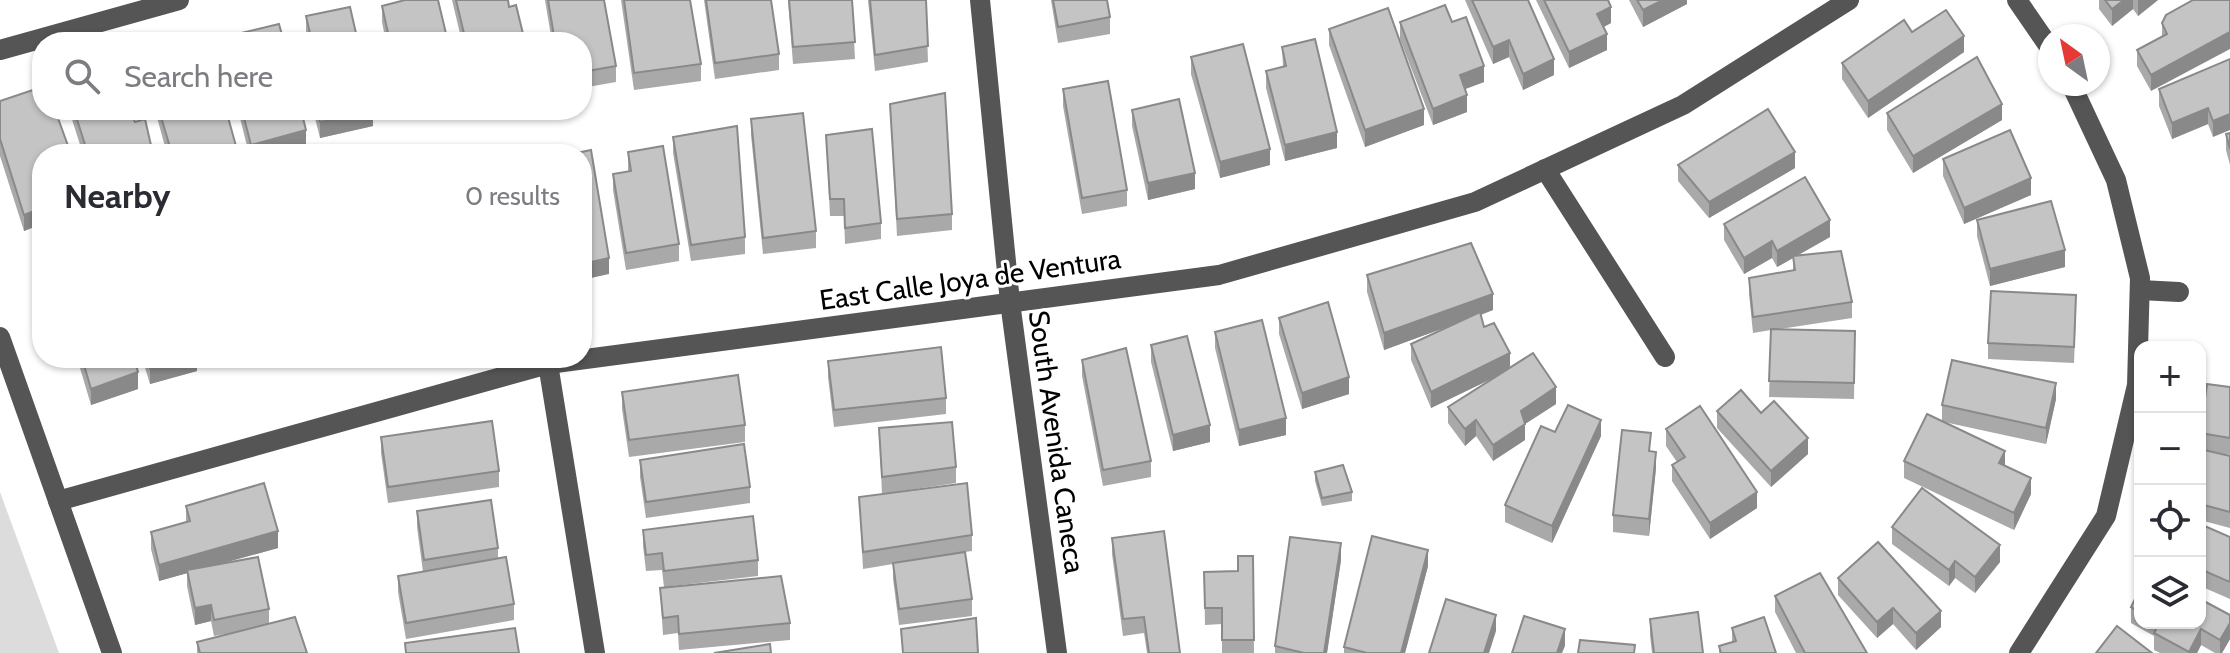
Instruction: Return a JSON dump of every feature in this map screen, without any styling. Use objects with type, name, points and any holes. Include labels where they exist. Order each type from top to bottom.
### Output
[{"type":"street","points":[[64,32],[179,0]]},
{"type":"street","name":"South Avenida Caneca","points":[[980,0],[1010,302],[1057,653]]},
{"type":"street","name":"East Calle Joya de Ventura","points":[[592,358],[1219,275],[1475,202],[1683,105],[1849,0]]},
{"type":"street","points":[[2017,0],[2038,31]]},
{"type":"street","points":[[0,50],[32,41]]},
{"type":"street","points":[[2019,653],[2106,516],[2137,385],[2140,290],[2116,180],[2077,96]]},
{"type":"street","points":[[1545,169],[1665,357]]},
{"type":"street","points":[[2140,290],[2179,292]]},
{"type":"street","points":[[0,337],[112,653]]},
{"type":"street","name":"East Calle Joya de Ventura","points":[[58,501],[534,368]]},
{"type":"street","points":[[549,368],[595,653]]},
{"type":"shaded area","points":[[0,492],[59,653],[0,653]]},
{"type":"building","points":[[405,0],[438,0],[446,32],[388,32],[382,6]]},
{"type":"building","points":[[456,0],[508,0],[509,7],[516,5],[523,32],[464,32]]},
{"type":"building","points":[[548,0],[604,0],[616,66],[592,70],[592,32],[553,32]]},
{"type":"building","points":[[624,0],[690,0],[701,64],[634,73]]},
{"type":"building","points":[[706,0],[771,0],[779,54],[715,63]]},
{"type":"building","points":[[789,0],[852,0],[855,42],[793,47]]},
{"type":"building","points":[[870,0],[926,0],[928,46],[875,55]]},
{"type":"building","points":[[1053,0],[1107,0],[1110,17],[1058,27]]},
{"type":"building","points":[[1472,0],[1528,0],[1554,59],[1523,74],[1509,40],[1493,47]]},
{"type":"building","points":[[1544,0],[1608,0],[1611,7],[1597,14],[1607,34],[1569,52]]},
{"type":"building","points":[[1637,0],[1663,0],[1643,10]]},
{"type":"building","points":[[2105,0],[2124,0],[2112,9]]},
{"type":"building","points":[[2193,0],[2230,0],[2230,32],[2151,75],[2137,50],[2167,34],[2162,23],[2166,15]]},
{"type":"building","points":[[1445,5],[1452,22],[1466,17],[1484,66],[1460,75],[1467,95],[1433,109],[1400,22]]},
{"type":"building","points":[[350,7],[356,32],[310,32],[306,16]]},
{"type":"building","points":[[1388,8],[1424,109],[1365,130],[1329,29]]},
{"type":"building","points":[[1946,10],[1964,36],[1868,101],[1842,63],[1904,20],[1912,32]]},
{"type":"building","points":[[279,24],[281,32],[245,32]]},
{"type":"building","points":[[1315,39],[1337,132],[1285,145],[1266,71],[1286,66],[1282,47]]},
{"type":"building","points":[[1243,44],[1270,149],[1220,162],[1191,57]]},
{"type":"building","points":[[1977,57],[2002,104],[1913,156],[1887,113]]},
{"type":"building","points":[[2230,59],[2230,114],[2213,121],[2208,108],[2172,123],[2159,89]]},
{"type":"building","points":[[1108,81],[1127,190],[1082,198],[1063,89]]},
{"type":"building","points":[[32,90],[32,120],[59,120],[67,144],[32,144],[32,212],[24,215],[0,139],[0,101]]},
{"type":"building","points":[[945,93],[952,214],[897,219],[890,104]]},
{"type":"building","points":[[1179,99],[1195,173],[1148,183],[1132,110]]},
{"type":"building","points":[[1768,109],[1795,152],[1709,202],[1678,165]]},
{"type":"building","points":[[803,113],[816,231],[763,238],[751,119]]},
{"type":"building","points":[[77,120],[145,120],[151,144],[85,144]]},
{"type":"building","points":[[162,120],[229,120],[235,144],[169,144]]},
{"type":"building","points":[[245,120],[304,120],[306,130],[251,144]]},
{"type":"building","points":[[737,126],[745,237],[691,245],[673,137]]},
{"type":"building","points":[[872,129],[881,223],[845,228],[844,199],[830,199],[826,135]]},
{"type":"building","points":[[2010,130],[2031,178],[1964,208],[1943,159]]},
{"type":"building","points":[[663,146],[679,244],[626,253],[613,174],[631,171],[628,152]]},
{"type":"building","points":[[592,156],[609,258],[592,262]]},
{"type":"building","points":[[1805,177],[1830,220],[1777,251],[1772,241],[1744,258],[1724,224]]},
{"type":"building","points":[[2051,201],[2065,250],[1990,269],[1977,220]]},
{"type":"building","points":[[1471,243],[1493,294],[1384,333],[1367,275]]},
{"type":"building","points":[[1841,251],[1852,302],[1753,317],[1749,278],[1795,270],[1793,256]]},
{"type":"building","points":[[1991,291],[2076,295],[2074,347],[1988,343]]},
{"type":"building","points":[[1328,302],[1349,377],[1302,393],[1279,318]]},
{"type":"building","points":[[1480,312],[1484,327],[1494,323],[1510,353],[1431,392],[1411,344]]},
{"type":"building","points":[[1262,320],[1286,418],[1239,430],[1215,332]]},
{"type":"building","points":[[1771,329],[1855,331],[1854,383],[1769,381]]},
{"type":"building","points":[[1187,336],[1210,425],[1173,435],[1151,345]]},
{"type":"building","points":[[941,347],[946,398],[834,410],[828,361]]},
{"type":"building","points":[[1126,348],[1151,461],[1103,470],[1082,360]]},
{"type":"building","points":[[1533,353],[1556,387],[1521,411],[1525,424],[1493,445],[1476,420],[1465,429],[1448,407]]},
{"type":"building","points":[[1952,360],[2056,383],[2046,428],[1942,405]]},
{"type":"building","points":[[85,368],[137,368],[138,372],[91,389]]},
{"type":"building","points":[[738,375],[745,425],[629,440],[622,392]]},
{"type":"building","points":[[2207,384],[2230,387],[2230,438],[2206,434]]},
{"type":"building","points":[[1741,390],[1761,413],[1774,401],[1808,438],[1771,471],[1717,411]]},
{"type":"building","points":[[1568,405],[1601,420],[1552,526],[1505,505],[1541,426],[1555,432]]},
{"type":"building","points":[[1700,406],[1757,492],[1710,523],[1672,465],[1685,457],[1666,429]]},
{"type":"building","points":[[1927,414],[2005,451],[1999,463],[2031,478],[2014,513],[1904,461]]},
{"type":"building","points":[[492,421],[499,471],[388,487],[381,437]]},
{"type":"building","points":[[952,422],[956,467],[882,477],[879,428]]},
{"type":"building","points":[[1622,430],[1651,433],[1649,451],[1656,452],[1649,519],[1613,515]]},
{"type":"building","points":[[744,444],[750,487],[646,502],[640,460]]},
{"type":"building","points":[[2206,450],[2230,456],[2230,512],[2206,506]]},
{"type":"building","points":[[1343,465],[1352,492],[1322,498],[1315,472]]},
{"type":"building","points":[[264,483],[278,531],[159,565],[151,532],[190,521],[186,506]]},
{"type":"building","points":[[967,483],[972,535],[863,552],[859,497]]},
{"type":"building","points":[[1922,488],[2000,545],[1975,577],[1955,561],[1949,570],[1892,527]]},
{"type":"building","points":[[491,500],[498,548],[424,560],[417,511]]},
{"type":"building","points":[[753,516],[758,560],[664,571],[662,553],[646,555],[643,530]]},
{"type":"building","points":[[2206,527],[2230,537],[2230,582],[2206,572]]},
{"type":"building","points":[[1164,531],[1180,653],[1149,653],[1144,617],[1123,619],[1112,538]]},
{"type":"building","points":[[1372,536],[1428,550],[1401,653],[1367,653],[1344,647]]},
{"type":"building","points":[[1290,537],[1341,543],[1324,653],[1304,653],[1275,646]]},
{"type":"building","points":[[1878,542],[1941,611],[1916,633],[1893,608],[1877,622],[1838,578]]},
{"type":"building","points":[[965,552],[972,599],[899,609],[893,563]]},
{"type":"building","points":[[1238,556],[1253,556],[1254,640],[1222,640],[1222,608],[1205,608],[1204,572],[1238,571]]},
{"type":"building","points":[[258,557],[269,609],[214,620],[211,605],[195,608],[187,570]]},
{"type":"building","points":[[506,557],[514,604],[406,623],[398,576]]},
{"type":"building","points":[[1820,573],[1867,653],[1805,653],[1775,596]]},
{"type":"building","points":[[781,576],[790,623],[679,634],[678,616],[663,618],[660,588]]},
{"type":"building","points":[[1446,599],[1496,615],[1484,653],[1429,653]]},
{"type":"building","points":[[2206,602],[2230,615],[2230,623],[2220,640],[2201,629],[2206,629]]},
{"type":"building","points":[[1698,612],[1703,653],[1654,653],[1650,619]]},
{"type":"building","points":[[1524,616],[1565,629],[1557,653],[1512,653]]},
{"type":"building","points":[[295,617],[307,653],[200,653],[197,642]]},
{"type":"building","points":[[1764,617],[1776,653],[1721,653],[1719,646],[1736,641],[1732,628]]},
{"type":"building","points":[[976,618],[978,653],[903,653],[901,629]]},
{"type":"building","points":[[2117,626],[2152,653],[2096,653]]},
{"type":"building","points":[[515,628],[519,653],[406,653],[405,643]]},
{"type":"building","points":[[2156,629],[2201,629],[2189,652],[2154,633]]},
{"type":"building","points":[[1580,640],[1635,645],[1634,653],[1578,653]]},
{"type":"building","points":[[770,644],[771,653],[714,653]]}]
